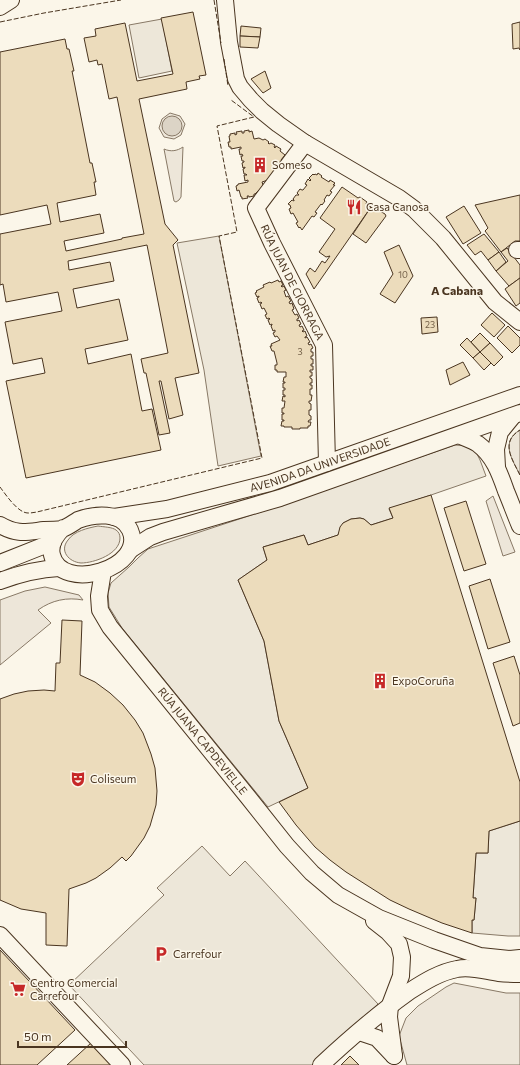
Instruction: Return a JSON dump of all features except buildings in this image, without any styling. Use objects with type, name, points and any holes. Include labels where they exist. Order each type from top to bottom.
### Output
[{"type":"street","points":[[0,7],[11,0]]},
{"type":"street","points":[[225,0],[230,50],[236,79],[240,87],[251,100],[278,124],[305,143],[399,198],[414,209],[443,238],[495,302],[520,322]]},
{"type":"street","name":"RÚA JUAN DE CIORRAGA","points":[[305,143],[256,208],[272,243],[324,345],[327,463]]},
{"type":"street","name":"AVENIDA DA UNIVERSIDADE","points":[[114,517],[167,509],[270,483],[520,395]]},
{"type":"street","points":[[497,467],[496,449],[500,432],[516,415]]},
{"type":"street","name":"AVENIDA DA UNIVERSIDADE","points":[[130,550],[150,537],[163,532],[280,498],[516,415]]},
{"type":"street","points":[[459,435],[471,440],[485,450],[497,467],[520,526]]},
{"type":"street","points":[[0,581],[32,571],[59,568],[72,573],[82,574],[103,571],[122,560],[130,550],[132,539],[130,530],[124,522],[114,517],[96,515],[76,521],[63,528],[53,542],[51,549],[52,556],[59,568]]},
{"type":"street","points":[[0,525],[9,530],[22,533],[63,528]]},
{"type":"street","points":[[0,563],[53,542]]},
{"type":"street","name":"RÚA JUANA CAPDEVIELLE","points":[[103,571],[99,603],[100,610],[110,627],[287,846],[312,873],[338,895],[388,932],[399,944],[402,957],[401,976],[390,1006],[389,1017],[395,1060]]},
{"type":"street","name":"RÚA JUANA CAPDEVIELLE","points":[[338,895],[379,918],[434,940],[480,956],[510,959],[520,958]]},
{"type":"street","points":[[0,935],[122,1065]]},
{"type":"street","points":[[321,1065],[390,1006],[427,980],[442,973],[457,968],[473,968],[498,973],[520,974]]},
{"type":"street","points":[[359,1032],[377,1038],[395,1060]]},
{"type":"shaded area","points":[[162,19],[172,71],[139,78],[129,25]]},
{"type":"shaded area","points":[[170,113],[180,116],[185,124],[181,135],[174,139],[164,137],[159,128],[162,119]]},
{"type":"shaded area","points":[[172,116],[179,119],[182,126],[179,133],[172,136],[165,133],[162,126],[165,119]]},
{"type":"shaded area","points":[[183,147],[181,197],[176,202],[174,201],[164,149],[174,151]]},
{"type":"shaded area","points":[[219,236],[261,456],[218,466],[204,370],[177,243]]},
{"type":"shaded area","points":[[520,430],[520,475],[511,457],[509,445],[510,440]]},
{"type":"shaded area","points":[[455,445],[467,446],[477,454],[486,476],[389,509],[393,518],[371,525],[364,519],[351,519],[343,523],[338,535],[308,545],[304,535],[263,547],[267,560],[238,580],[264,641],[279,721],[308,788],[268,807],[122,628],[109,607],[108,593],[111,583],[148,549],[285,504]]},
{"type":"shaded area","points":[[493,496],[515,552],[503,556],[486,501]]},
{"type":"shaded area","points":[[98,526],[112,528],[118,532],[120,538],[116,549],[99,559],[86,563],[73,561],[69,558],[65,552],[65,544],[68,540],[74,534],[82,530]]},
{"type":"shaded area","points":[[45,587],[79,595],[83,600],[60,600],[38,610],[51,623],[0,665],[0,600],[25,591]]},
{"type":"shaded area","points":[[520,821],[520,936],[472,933],[472,920],[474,920],[476,898],[473,898],[476,853],[488,853],[489,831]]},
{"type":"shaded area","points":[[202,846],[230,876],[245,861],[378,1004],[313,1065],[144,1065],[69,985],[164,895],[157,888]]},
{"type":"shaded area","points":[[454,983],[506,993],[520,993],[520,1065],[407,1065],[399,1036],[406,1018],[418,1006]]},
{"type":"fence","points":[[0,22],[121,0]]},
{"type":"fence","points":[[214,0],[221,43]]},
{"type":"fence","points":[[224,59],[228,86]]},
{"type":"fence","points":[[0,487],[16,507],[24,512],[32,513],[262,458],[219,236],[237,232],[217,126],[254,117],[231,100]]},
{"type":"fence","points":[[520,430],[510,440],[509,445],[511,457],[520,475]]},
{"type":"place","name":"Someso","points":[[260,165]]},
{"type":"place","name":"Casa Canosa","points":[[354,207]]},
{"type":"place","name":"ExpoCoruña","points":[[380,681]]},
{"type":"place","name":"Coliseum","points":[[78,779]]},
{"type":"place","name":"Carrefour","points":[[161,954]]},
{"type":"place","name":"Centro Comercial Carrefour","points":[[18,989]]},
{"type":"district","name":"A Cabana","points":[[457,291]]}]
